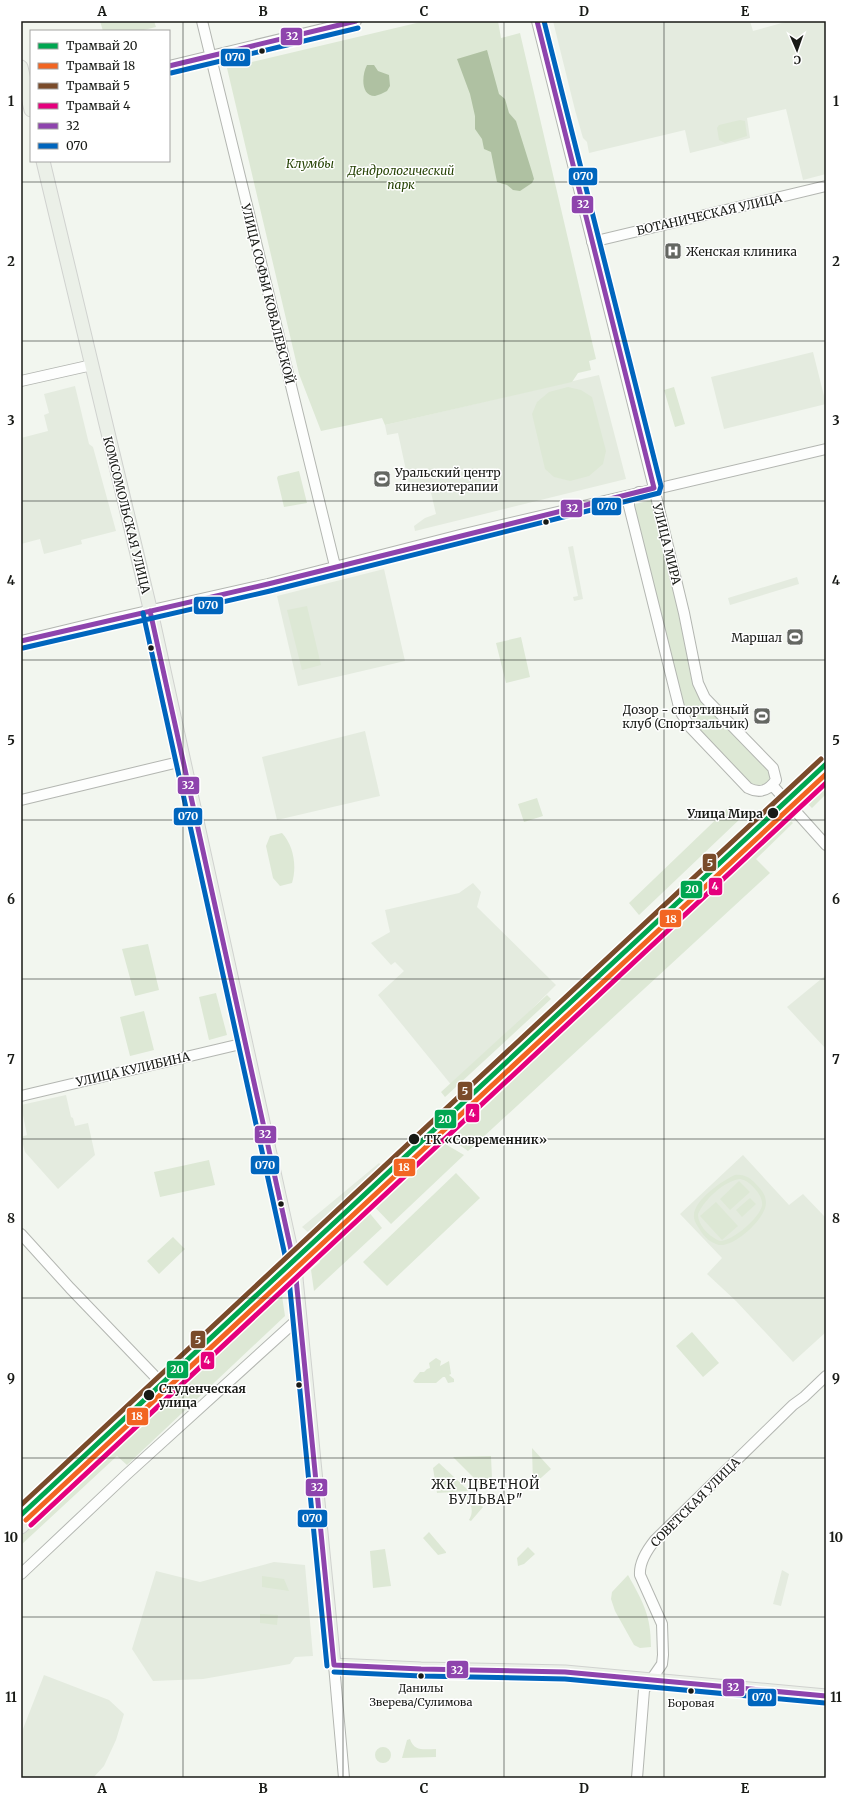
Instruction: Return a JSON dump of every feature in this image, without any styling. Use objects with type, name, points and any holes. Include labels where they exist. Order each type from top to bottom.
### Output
[{"type":"main road","points":[[21,67],[28,104]]},
{"type":"main road","name":"КОМСОМОЛЬСКАЯ УЛИЦА","points":[[43,162],[150,611],[295,1268],[334,1665]]},
{"type":"main road","points":[[21,1527],[168,1390],[295,1268],[826,773]]},
{"type":"main road","points":[[334,1665],[421,1669],[565,1672],[826,1696]]},
{"type":"street","name":"УЛИЦА СОФЬИ КОВАЛЕВСКОЙ","points":[[202,21],[335,566]]},
{"type":"street","points":[[170,66],[356,21]]},
{"type":"street","name":"УЛИЦА МИРА","points":[[537,21],[654,488],[701,692],[712,706],[772,768],[776,780],[767,789],[760,792],[748,788],[690,727],[680,710],[629,506],[630,499],[640,492]]},
{"type":"street","name":"БОТАНИЧЕСКАЯ УЛИЦА","points":[[592,242],[826,186]]},
{"type":"street","points":[[21,381],[92,365]]},
{"type":"street","points":[[21,641],[268,584],[335,566],[654,488],[826,449]]},
{"type":"street","points":[[21,800],[183,761]]},
{"type":"street","points":[[772,785],[826,845]]},
{"type":"street","name":"УЛИЦА КУЛИБИНА","points":[[21,1096],[245,1043]]},
{"type":"street","points":[[21,1234],[70,1288],[168,1390]]},
{"type":"street","points":[[21,1574],[126,1475],[300,1318]]},
{"type":"street","name":"СОВЕТСКАЯ УЛИЦА","points":[[637,1778],[644,1690],[662,1664],[663,1638],[660,1618],[640,1575],[640,1567],[645,1554],[655,1540],[793,1404],[804,1397],[826,1376]]},
{"type":"street","points":[[334,1665],[344,1778]]},
{"type":"shaded area","points":[[553,21],[750,21],[753,31],[789,21],[826,21],[826,174],[803,180],[786,109],[747,118],[750,138],[690,153],[685,130],[589,153],[587,142],[583,138],[575,110]]},
{"type":"shaded area","points":[[487,50],[499,94],[505,99],[509,113],[516,121],[534,179],[532,183],[520,191],[513,190],[507,185],[497,182],[491,152],[484,149],[482,139],[475,129],[475,116],[470,94],[457,59]]},
{"type":"shaded area","points":[[367,65],[374,65],[378,71],[389,75],[390,86],[387,91],[375,96],[370,95],[367,92],[363,79]]},
{"type":"shaded area","points":[[813,352],[826,404],[724,429],[711,377]]},
{"type":"shaded area","points":[[599,375],[626,479],[415,531],[414,526],[425,518],[436,514],[429,484],[410,489],[398,433],[387,435],[385,425]]},
{"type":"shaded area","points":[[75,386],[89,444],[93,447],[116,531],[81,540],[82,544],[44,554],[40,539],[21,544],[21,438],[48,431],[44,415],[49,413],[44,394]]},
{"type":"shaded area","points":[[573,546],[583,599],[574,601],[573,597],[578,596],[568,547]]},
{"type":"shaded area","points":[[384,569],[405,661],[298,686],[277,596]]},
{"type":"shaded area","points":[[797,577],[799,584],[730,605],[728,598]]},
{"type":"shaded area","points":[[365,731],[380,796],[277,820],[262,757]]},
{"type":"shaded area","points":[[473,883],[481,892],[477,907],[556,985],[453,1087],[378,995],[404,971],[395,962],[391,965],[371,943],[390,932],[385,910],[459,893]]},
{"type":"shaded area","points":[[826,975],[826,1049],[787,1007]]},
{"type":"shaded area","points":[[66,1095],[71,1117],[73,1118],[75,1126],[88,1123],[95,1155],[58,1189],[25,1152],[21,1137],[27,1135],[21,1105]]},
{"type":"shaded area","points":[[743,1155],[789,1205],[803,1194],[826,1218],[826,1332],[793,1362],[736,1301],[707,1274],[722,1258],[680,1214]]},
{"type":"shaded area","points":[[379,1163],[383,1167],[310,1234],[302,1227]]},
{"type":"shaded area","points":[[274,1562],[305,1565],[313,1656],[295,1657],[290,1664],[203,1679],[153,1681],[132,1649],[156,1571],[200,1582]]},
{"type":"shaded area","points":[[782,1570],[789,1574],[781,1606],[773,1604]]},
{"type":"shaded area","points":[[44,1675],[109,1700],[124,1714],[116,1740],[104,1766],[93,1778],[21,1778],[21,1734]]},
{"type":"green space","points":[[100,21],[154,21],[156,27],[144,30],[103,30]]},
{"type":"green space","name":"Дендрологический парк","points":[[425,21],[498,21],[501,38],[520,33],[596,359],[589,361],[591,370],[578,373],[572,382],[385,425],[382,418],[321,431],[299,374],[227,68]]},
{"type":"green space","points":[[740,120],[745,121],[747,136],[725,143],[719,140],[717,128],[719,125]]},
{"type":"green space","points":[[568,387],[581,390],[592,397],[606,451],[603,464],[589,476],[570,481],[554,477],[545,469],[532,414],[537,402],[549,392]]},
{"type":"green space","points":[[674,387],[685,424],[675,427],[664,390]]},
{"type":"green space","points":[[299,471],[307,503],[284,507],[277,478],[278,476]]},
{"type":"green space","points":[[656,499],[698,682],[773,768],[776,780],[754,791],[685,720],[629,509],[635,504]]},
{"type":"green space","points":[[307,606],[321,665],[302,670],[287,610]]},
{"type":"green space","points":[[521,637],[530,677],[506,683],[496,643]]},
{"type":"green space","points":[[826,783],[826,794],[812,808],[806,802]]},
{"type":"green space","points":[[537,798],[543,816],[524,822],[518,804]]},
{"type":"green space","points":[[730,806],[741,818],[639,915],[629,903]]},
{"type":"green space","points":[[783,813],[793,823],[756,859],[770,873],[468,1151],[441,1132]]},
{"type":"green space","points":[[282,833],[292,850],[294,870],[292,883],[280,886],[273,878],[266,846],[270,836]]},
{"type":"green space","points":[[148,944],[159,990],[135,996],[122,949]]},
{"type":"green space","points":[[216,993],[227,1035],[209,1040],[199,997]]},
{"type":"green space","points":[[547,995],[551,999],[445,1097],[441,1092]]},
{"type":"green space","points":[[144,1011],[154,1050],[130,1056],[120,1017]]},
{"type":"green space","points":[[435,1138],[464,1155],[391,1224],[368,1200]]},
{"type":"green space","points":[[209,1160],[215,1185],[160,1197],[154,1172]]},
{"type":"green space","points":[[456,1173],[480,1198],[387,1286],[363,1262]]},
{"type":"green space","points":[[735,1175],[746,1176],[762,1191],[766,1203],[765,1209],[761,1216],[741,1237],[726,1244],[719,1245],[711,1241],[702,1233],[694,1217],[698,1204],[703,1198],[716,1186]],"holes":[[[740,1179],[746,1181],[758,1192],[762,1206],[756,1217],[745,1228],[732,1237],[720,1241],[712,1237],[702,1227],[698,1214],[705,1202],[710,1197],[728,1183]]]},
{"type":"green space","points":[[739,1181],[750,1192],[730,1210],[720,1199]]},
{"type":"green space","points":[[750,1198],[756,1204],[742,1217],[736,1210]]},
{"type":"green space","points":[[716,1202],[738,1226],[722,1240],[700,1216]]},
{"type":"green space","points":[[367,1210],[382,1228],[314,1291],[311,1270],[320,1262],[317,1257]]},
{"type":"green space","points":[[173,1237],[185,1249],[159,1274],[147,1261]]},
{"type":"green space","points":[[281,1289],[285,1316],[127,1465],[117,1456],[21,1545],[21,1532]]},
{"type":"green space","points":[[692,1332],[719,1363],[703,1377],[676,1346]]},
{"type":"green space","points":[[436,1358],[441,1361],[440,1366],[449,1361],[451,1374],[449,1375],[454,1379],[454,1382],[448,1383],[445,1377],[443,1377],[436,1383],[415,1383],[413,1381],[420,1372],[424,1372],[430,1368],[429,1363]]},
{"type":"green space","points":[[532,1448],[551,1469],[533,1485]]},
{"type":"green space","points":[[491,1456],[492,1479],[481,1485],[453,1457]]},
{"type":"green space","points":[[439,1463],[469,1491],[437,1493],[433,1468]]},
{"type":"green space","points":[[465,1494],[483,1507],[471,1521],[469,1520],[472,1510],[469,1500]]},
{"type":"green space","points":[[429,1532],[446,1553],[438,1555],[423,1538]]},
{"type":"green space","points":[[528,1547],[535,1554],[524,1564],[518,1566],[517,1558]]},
{"type":"green space","points":[[385,1549],[391,1586],[373,1588],[370,1551]]},
{"type":"green space","points":[[628,1575],[638,1593],[648,1617],[651,1647],[640,1648],[634,1645],[615,1611],[611,1599],[612,1592]]},
{"type":"green space","points":[[262,1576],[284,1579],[289,1591],[262,1587]]},
{"type":"green space","points":[[260,1614],[278,1615],[277,1625],[260,1623]]},
{"type":"green space","points":[[410,1739],[417,1748],[436,1749],[436,1757],[402,1758],[407,1740]]},
{"type":"green space","points":[[383,1747],[390,1752],[391,1755],[386,1762],[383,1763],[376,1758],[375,1755],[380,1748]]},
{"type":"tram line","name":"5","points":[[21,1505],[821,759]]},
{"type":"tram line","name":"20","points":[[21,1515],[826,764]]},
{"type":"tram line","name":"18","points":[[26,1520],[826,774]]},
{"type":"tram line","name":"4","points":[[31,1525],[826,783]]},
{"type":"transit line","name":"32","points":[[170,66],[356,21]]},
{"type":"transit line","name":"32","points":[[21,641],[268,584],[654,488],[537,21]]},
{"type":"transit line","name":"070","points":[[23,648],[270,591],[659,493],[661,486],[544,21]]},
{"type":"transit line","name":"070","points":[[171,73],[358,28]]},
{"type":"transit line","name":"32","points":[[150,611],[295,1268],[334,1665]]},
{"type":"transit line","name":"070","points":[[143,613],[288,1269],[327,1666]]},
{"type":"transit line","name":"32","points":[[334,1665],[421,1669],[565,1672],[826,1696]]},
{"type":"transit line","name":"070","points":[[334,1672],[421,1676],[565,1679],[825,1703]]},
{"type":"place","name":"Женская клиника","points":[[673,251]]},
{"type":"place","name":"Уральский центр кинезиотерапии","points":[[382,479]]},
{"type":"place","name":"Маршал","points":[[795,637]]},
{"type":"place","name":"Дозор - спортивный клуб (Спортзальчик)","points":[[762,716]]},
{"type":"place","name":"Улица Мира","points":[[773,813]]},
{"type":"place","name":"ТК «Современник»","points":[[414,1139]]},
{"type":"place","name":"Студенческая улица","points":[[149,1395]]},
{"type":"place","name":"Данилы Зверева/Сулимова","points":[[421,1676]]},
{"type":"place","name":"Боровая","points":[[691,1691]]},
{"type":"district","name":"ЖК \"ЦВЕТНОЙ БУЛЬВАР\"","points":[[486,1492]]},
{"type":"park label","name":"Клумбы","points":[[310,163]]}]
